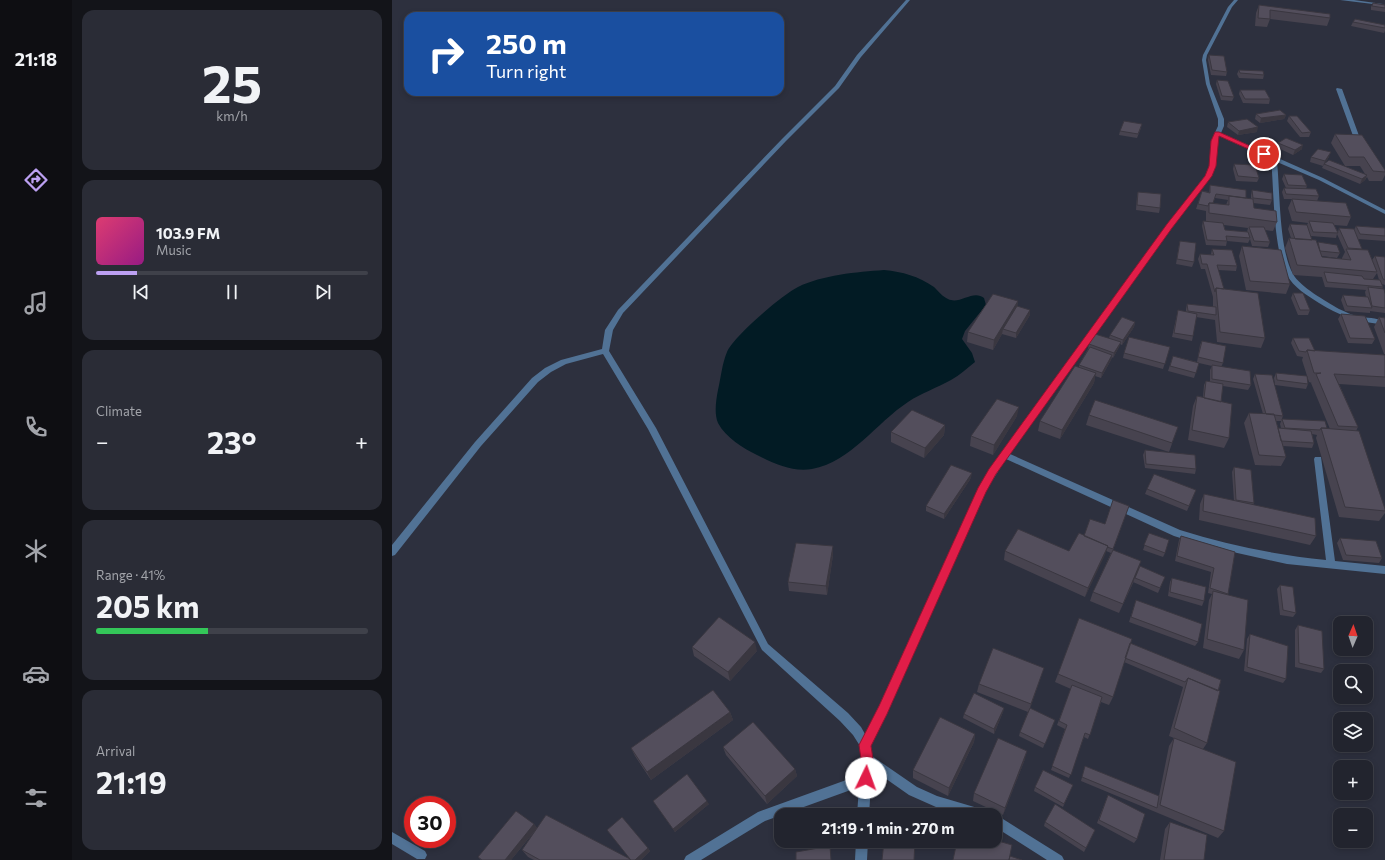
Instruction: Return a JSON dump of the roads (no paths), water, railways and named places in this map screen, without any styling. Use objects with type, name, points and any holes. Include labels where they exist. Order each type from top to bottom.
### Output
[{"type":"street","points":[[864,808],[867,759],[865,745],[857,731],[844,717],[765,646],[652,428],[605,351],[609,330],[620,312],[784,140],[837,87],[859,56],[908,0]]},
{"type":"street","points":[[865,745],[883,710],[981,491],[993,471],[1170,226],[1208,176],[1213,166],[1214,141],[1221,126],[1221,120],[1208,84],[1204,60],[1205,55],[1230,7],[1236,0]]},
{"type":"street","points":[[1342,0],[1381,4]]},
{"type":"street","points":[[1339,89],[1360,146],[1364,151]]},
{"type":"street","points":[[1217,133],[1321,179],[1385,212]]},
{"type":"street","points":[[1274,158],[1282,249],[1290,276],[1298,285],[1338,311],[1351,317],[1379,322]]},
{"type":"street","points":[[392,552],[478,444],[535,380],[548,370],[564,362],[605,351]]},
{"type":"street","points":[[1005,455],[1177,533],[1206,542],[1287,560],[1385,570]]},
{"type":"street","points":[[1318,459],[1331,565]]},
{"type":"street","points":[[867,759],[913,791],[936,801],[958,808]]},
{"type":"street","points":[[690,860],[762,816],[866,778]]},
{"type":"street","points":[[1002,824],[1058,860]]},
{"type":"street","points":[[392,838],[421,855]]},
{"type":"street","points":[[861,860],[862,848]]},
{"type":"water","points":[[884,270],[904,273],[916,277],[934,287],[946,298],[953,300],[975,295],[984,298],[986,305],[965,331],[962,339],[972,353],[975,362],[951,380],[908,402],[863,441],[839,459],[826,465],[805,470],[791,468],[770,461],[741,446],[730,438],[718,423],[716,415],[716,402],[725,357],[731,345],[739,336],[770,307],[798,287],[829,277]]}]
